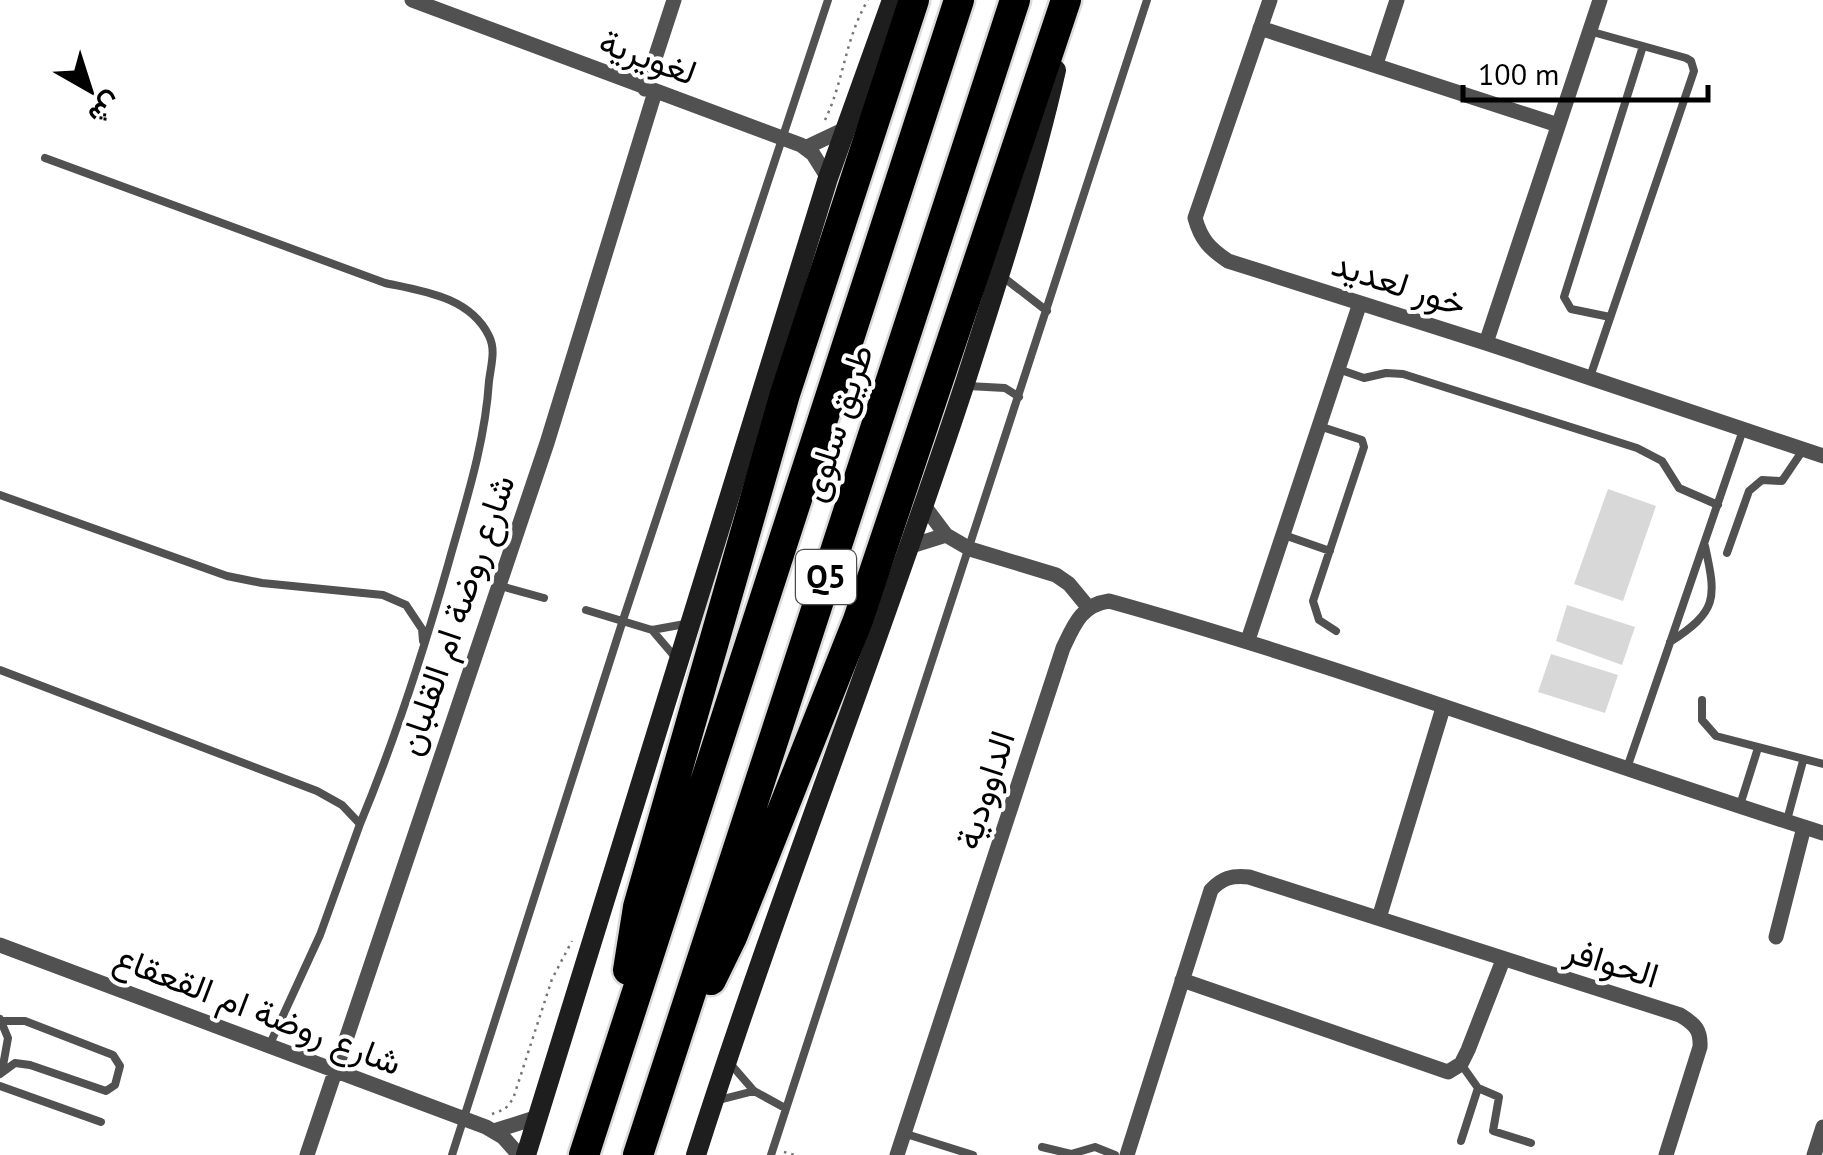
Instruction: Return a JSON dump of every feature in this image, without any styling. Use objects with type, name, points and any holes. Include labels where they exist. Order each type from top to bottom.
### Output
[{"type":"highway","points":[[614,1060],[638,907],[786,394],[914,0]]},
{"type":"highway","name":"طريق سلوى","points":[[584,1155],[959,0]]},
{"type":"highway","name":"طريق سلوى","points":[[638,1155],[1015,0]]},
{"type":"highway","points":[[661,1082],[732,937],[858,620],[1069,0]]},
{"type":"main road","points":[[522,1155],[538,1117],[680,666],[828,178],[892,0]]},
{"type":"main road","points":[[696,1155],[911,546],[1000,274],[1045,117],[1069,0]]},
{"type":"street","name":"لغويرية","points":[[412,0],[436,4],[650,90],[804,146]]},
{"type":"street","name":"شارع روضة ام القلبان","points":[[306,1155],[547,443],[674,0]]},
{"type":"street","name":"خور لعديد","points":[[1270,0],[1195,218],[1200,236],[1211,250],[1228,261],[1823,456]]},
{"type":"street","points":[[1376,64],[1397,0]]},
{"type":"street","points":[[1486,343],[1600,0]]},
{"type":"street","points":[[1260,28],[1558,125]]},
{"type":"street","points":[[828,178],[804,146],[845,129]]},
{"type":"street","points":[[1248,640],[1360,303]]},
{"type":"street","points":[[924,507],[946,535],[970,549],[1056,575],[1088,607],[1109,601],[1248,640],[1823,833]]},
{"type":"street","points":[[911,546],[946,535]]},
{"type":"street","name":"الداوودية","points":[[896,1155],[1063,648],[1076,620],[1088,607]]},
{"type":"street","points":[[1379,918],[1443,708]]},
{"type":"street","points":[[1776,937],[1804,827]]},
{"type":"street","name":"الحوافر","points":[[1127,1155],[1211,890],[1220,881],[1234,876],[1249,877],[1379,918],[1693,1022],[1701,1034],[1700,1048],[1666,1155]]},
{"type":"street","name":"شارع روضة ام القعقاع","points":[[0,945],[463,1118],[490,1129],[522,1155]]},
{"type":"street","points":[[1182,980],[1448,1072],[1462,1064],[1503,960]]},
{"type":"street","points":[[490,1129],[538,1117]]},
{"type":"street","points":[[1814,1155],[1823,1126]]},
{"type":"lane","points":[[452,1155],[623,620],[828,0]]},
{"type":"lane","points":[[771,1155],[1147,0]]},
{"type":"lane","points":[[1590,30],[1686,58],[1694,71],[1590,378]]},
{"type":"lane","points":[[1610,317],[1571,308],[1564,297],[1644,46]]},
{"type":"lane","points":[[46,158],[385,283],[434,293],[476,317],[494,348],[488,410],[474,474],[423,651],[320,935],[269,1046]]},
{"type":"lane","points":[[1000,274],[1046,311]]},
{"type":"lane","points":[[1338,369],[1364,378],[1404,374],[1636,448],[1662,461],[1679,488],[1718,504]]},
{"type":"lane","points":[[964,385],[1005,388],[1018,397]]},
{"type":"lane","points":[[1319,426],[1350,434],[1362,440],[1364,448],[1313,601],[1319,620],[1336,630]]},
{"type":"lane","points":[[1627,768],[1743,430]]},
{"type":"lane","points":[[1727,553],[1749,490],[1762,480],[1782,481],[1803,450]]},
{"type":"lane","points":[[0,494],[227,576],[262,584],[383,595],[406,606],[414,616],[422,629],[423,651]]},
{"type":"lane","points":[[1284,535],[1330,550]]},
{"type":"lane","points":[[1670,642],[1703,618],[1713,592],[1704,544]]},
{"type":"lane","points":[[498,584],[544,598]]},
{"type":"lane","points":[[586,610],[652,630],[674,628],[694,620]]},
{"type":"lane","points":[[652,630],[680,666]]},
{"type":"lane","points":[[0,670],[318,791],[342,805],[360,824]]},
{"type":"lane","points":[[1702,700],[1702,720],[1716,736],[1823,764]]},
{"type":"lane","points":[[1740,806],[1758,748]]},
{"type":"lane","points":[[1787,820],[1804,761]]},
{"type":"lane","points":[[1,1020],[24,1020],[113,1056],[120,1066],[115,1084],[106,1092],[30,1065],[15,1063],[1,1072],[8,1038],[1,1020]]},
{"type":"lane","points":[[727,1059],[754,1091],[785,1108]]},
{"type":"lane","points":[[1462,1064],[1478,1088],[1499,1097],[1493,1131],[1531,1143]]},
{"type":"lane","points":[[0,1086],[100,1122]]},
{"type":"lane","points":[[1461,1141],[1478,1088]]},
{"type":"lane","points":[[713,1102],[754,1091]]},
{"type":"lane","points":[[904,1134],[974,1155]]},
{"type":"lane","points":[[1042,1146],[1072,1154],[1095,1147],[1115,1155]]},
{"type":"path","points":[[804,146],[806,132],[823,124],[834,103],[854,24],[868,0]]},
{"type":"path","points":[[490,1129],[493,1112],[505,1109],[513,1099],[552,980],[573,939]]},
{"type":"shaded area","points":[[1608,489],[1656,506],[1623,601],[1574,584]]},
{"type":"shaded area","points":[[1567,605],[1635,627],[1622,665],[1556,641]]},
{"type":"shaded area","points":[[1551,654],[1618,675],[1605,713],[1538,692]]}]
